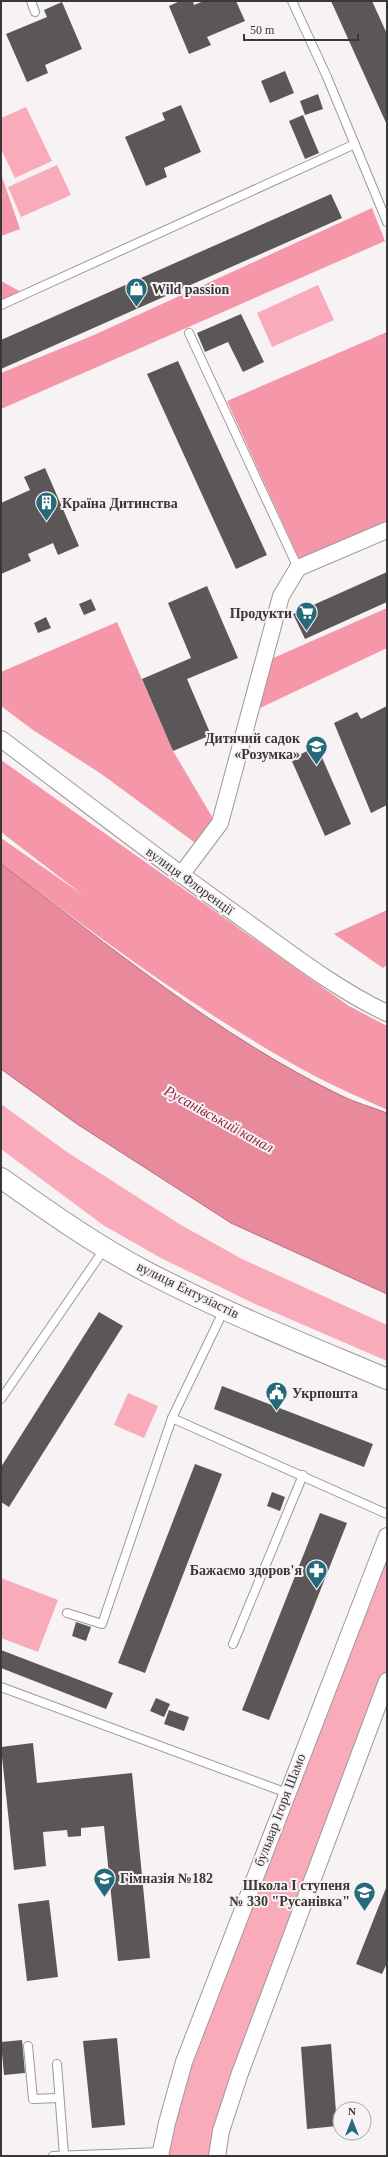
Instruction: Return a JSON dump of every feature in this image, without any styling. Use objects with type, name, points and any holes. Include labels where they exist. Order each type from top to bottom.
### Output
[{"type":"street","points":[[181,875],[220,823],[281,596],[298,568],[387,530]]},
{"type":"street","name":"вулиця Флоренції","points":[[1,738],[181,875],[296,957],[371,1005],[387,1012]]},
{"type":"street","name":"вулиця Ентузіастів","points":[[1,1178],[46,1210],[105,1248],[149,1273],[224,1309],[387,1379]]},
{"type":"street","name":"бульвар Ігоря Шамо","points":[[161,2154],[167,2123],[184,2062],[387,1536]]},
{"type":"street","points":[[216,2156],[221,2131],[240,2073],[387,1681]]},
{"type":"lane","points":[[30,1],[35,12]]},
{"type":"lane","points":[[292,1],[355,144],[387,222]]},
{"type":"lane","points":[[1,305],[355,144]]},
{"type":"lane","points":[[189,333],[298,568]]},
{"type":"lane","points":[[1,1399],[88,1269],[105,1248]]},
{"type":"lane","points":[[67,1613],[102,1624],[172,1418],[224,1309]]},
{"type":"lane","points":[[172,1418],[303,1475],[387,1514]]},
{"type":"lane","points":[[233,1644],[303,1475]]},
{"type":"lane","points":[[1,1687],[287,1793]]},
{"type":"lane","points":[[28,2046],[33,2098],[59,2098]]},
{"type":"lane","points":[[57,2064],[64,2156]]},
{"type":"lane","points":[[53,2156],[161,2154]]},
{"type":"shaded area","points":[[26,107],[52,161],[15,178],[1,149],[1,118]]},
{"type":"shaded area","points":[[57,165],[71,195],[21,217],[8,187]]},
{"type":"shaded area","points":[[1,174],[20,229],[1,236]]},
{"type":"shaded area","points":[[372,208],[385,241],[1,409],[1,373],[94,335]]},
{"type":"shaded area","points":[[1,281],[21,292],[1,301]]},
{"type":"shaded area","points":[[318,285],[334,320],[272,347],[257,313]]},
{"type":"shaded area","points":[[387,332],[387,522],[300,561],[227,401]]},
{"type":"shaded area","points":[[387,608],[387,648],[260,708],[271,659]]},
{"type":"shaded area","points":[[117,622],[173,751],[214,820],[198,845],[100,773],[33,730],[1,706],[1,672]]},
{"type":"shaded area","points":[[1,760],[349,1006],[387,1026],[387,1110],[313,1075],[231,1027],[114,948],[1,864],[1,838],[83,895],[1,832]]},
{"type":"shaded area","points":[[387,910],[387,965],[383,968],[334,934]]},
{"type":"shaded area","points":[[1,1104],[67,1152],[181,1225],[242,1259],[387,1325],[387,1361],[255,1304],[161,1258],[103,1225],[1,1149]]},
{"type":"shaded area","points":[[128,1393],[158,1406],[144,1438],[114,1425]]},
{"type":"shaded area","points":[[387,1538],[387,1681],[217,2156],[160,2156],[167,2123]]},
{"type":"shaded area","points":[[1,1578],[58,1600],[38,1652],[1,1638]]},
{"type":"water","name":"Русанівський канал","points":[[1,864],[124,958],[208,1018],[296,1072],[353,1101],[387,1113],[387,1294],[231,1223],[77,1124],[1,1069]]},
{"type":"building","points":[[180,1],[193,1],[194,5],[204,1],[236,1],[245,21],[207,37],[211,45],[189,54],[169,6]]},
{"type":"building","points":[[331,1],[372,1],[387,34],[387,125]]},
{"type":"building","points":[[62,2],[82,49],[45,65],[48,73],[27,82],[6,34],[47,17],[44,10]]},
{"type":"building","points":[[285,71],[294,93],[270,103],[261,81]]},
{"type":"building","points":[[318,94],[323,109],[305,115],[300,101]]},
{"type":"building","points":[[181,105],[201,152],[164,168],[167,177],[146,186],[125,137],[165,120],[162,113]]},
{"type":"building","points":[[303,115],[319,153],[305,159],[289,121]]},
{"type":"building","points":[[331,194],[342,218],[1,369],[1,340]]},
{"type":"building","points":[[241,314],[264,362],[243,372],[228,342],[205,352],[197,333]]},
{"type":"building","points":[[178,361],[267,555],[236,569],[147,374]]},
{"type":"building","name":"Країна Дитинства","points":[[45,468],[79,546],[58,555],[53,543],[28,554],[31,561],[1,574],[1,503],[30,490],[24,477]]},
{"type":"building","points":[[387,572],[387,602],[305,639],[293,614]]},
{"type":"building","points":[[207,586],[238,658],[187,679],[211,735],[173,751],[142,679],[191,658],[168,603]]},
{"type":"building","points":[[91,599],[96,610],[84,615],[79,604]]},
{"type":"building","points":[[46,617],[51,628],[38,633],[34,623]]},
{"type":"building","points":[[387,706],[387,805],[371,813],[334,723],[357,712],[361,719]]},
{"type":"building","points":[[317,746],[351,824],[325,836],[291,759]]},
{"type":"building","points":[[99,1312],[123,1326],[9,1507],[1,1502],[1,1467]]},
{"type":"building","points":[[222,1386],[373,1444],[364,1467],[214,1409]]},
{"type":"building","points":[[195,1464],[222,1474],[145,1673],[118,1663]]},
{"type":"building","points":[[272,1492],[285,1497],[280,1511],[267,1506]]},
{"type":"building","points":[[320,1513],[347,1523],[269,1720],[242,1710]]},
{"type":"building","points":[[76,1622],[91,1627],[86,1641],[72,1636]]},
{"type":"building","points":[[1,1650],[113,1693],[106,1709],[1,1668]]},
{"type":"building","points":[[156,1698],[170,1704],[164,1717],[150,1711]]},
{"type":"building","points":[[169,1710],[189,1717],[184,1731],[164,1724]]},
{"type":"building","points":[[33,1743],[37,1783],[132,1773],[150,1958],[118,1961],[104,1826],[81,1828],[81,1836],[68,1837],[67,1830],[43,1832],[46,1866],[14,1870],[1,1747]]},
{"type":"building","points":[[386,1888],[387,1963],[382,1974],[356,1964]]},
{"type":"building","points":[[49,1900],[58,1977],[27,1981],[18,1904]]},
{"type":"building","points":[[117,2038],[125,2125],[92,2128],[83,2041]]},
{"type":"building","points":[[22,2040],[25,2073],[4,2075],[1,2042]]},
{"type":"building","points":[[331,2044],[335,2101],[332,2101],[332,2126],[307,2129],[301,2047]]},
{"type":"place","name":"Wild passion","points":[[136,308]]},
{"type":"place","name":"Країна Дитинства","points":[[47,522]]},
{"type":"place","name":"Продукти","points":[[307,632]]},
{"type":"place","name":"Дитячий садок «Розумка»","points":[[316,766]]},
{"type":"place","name":"Укрпошта","points":[[276,1412]]},
{"type":"place","name":"Бажаємо здоров'я","points":[[317,1590]]},
{"type":"place","name":"Гімназія №182","points":[[105,1898]]},
{"type":"place","name":"Школа І ступеня № 330 \"Русанівка\"","points":[[365,1912]]}]
